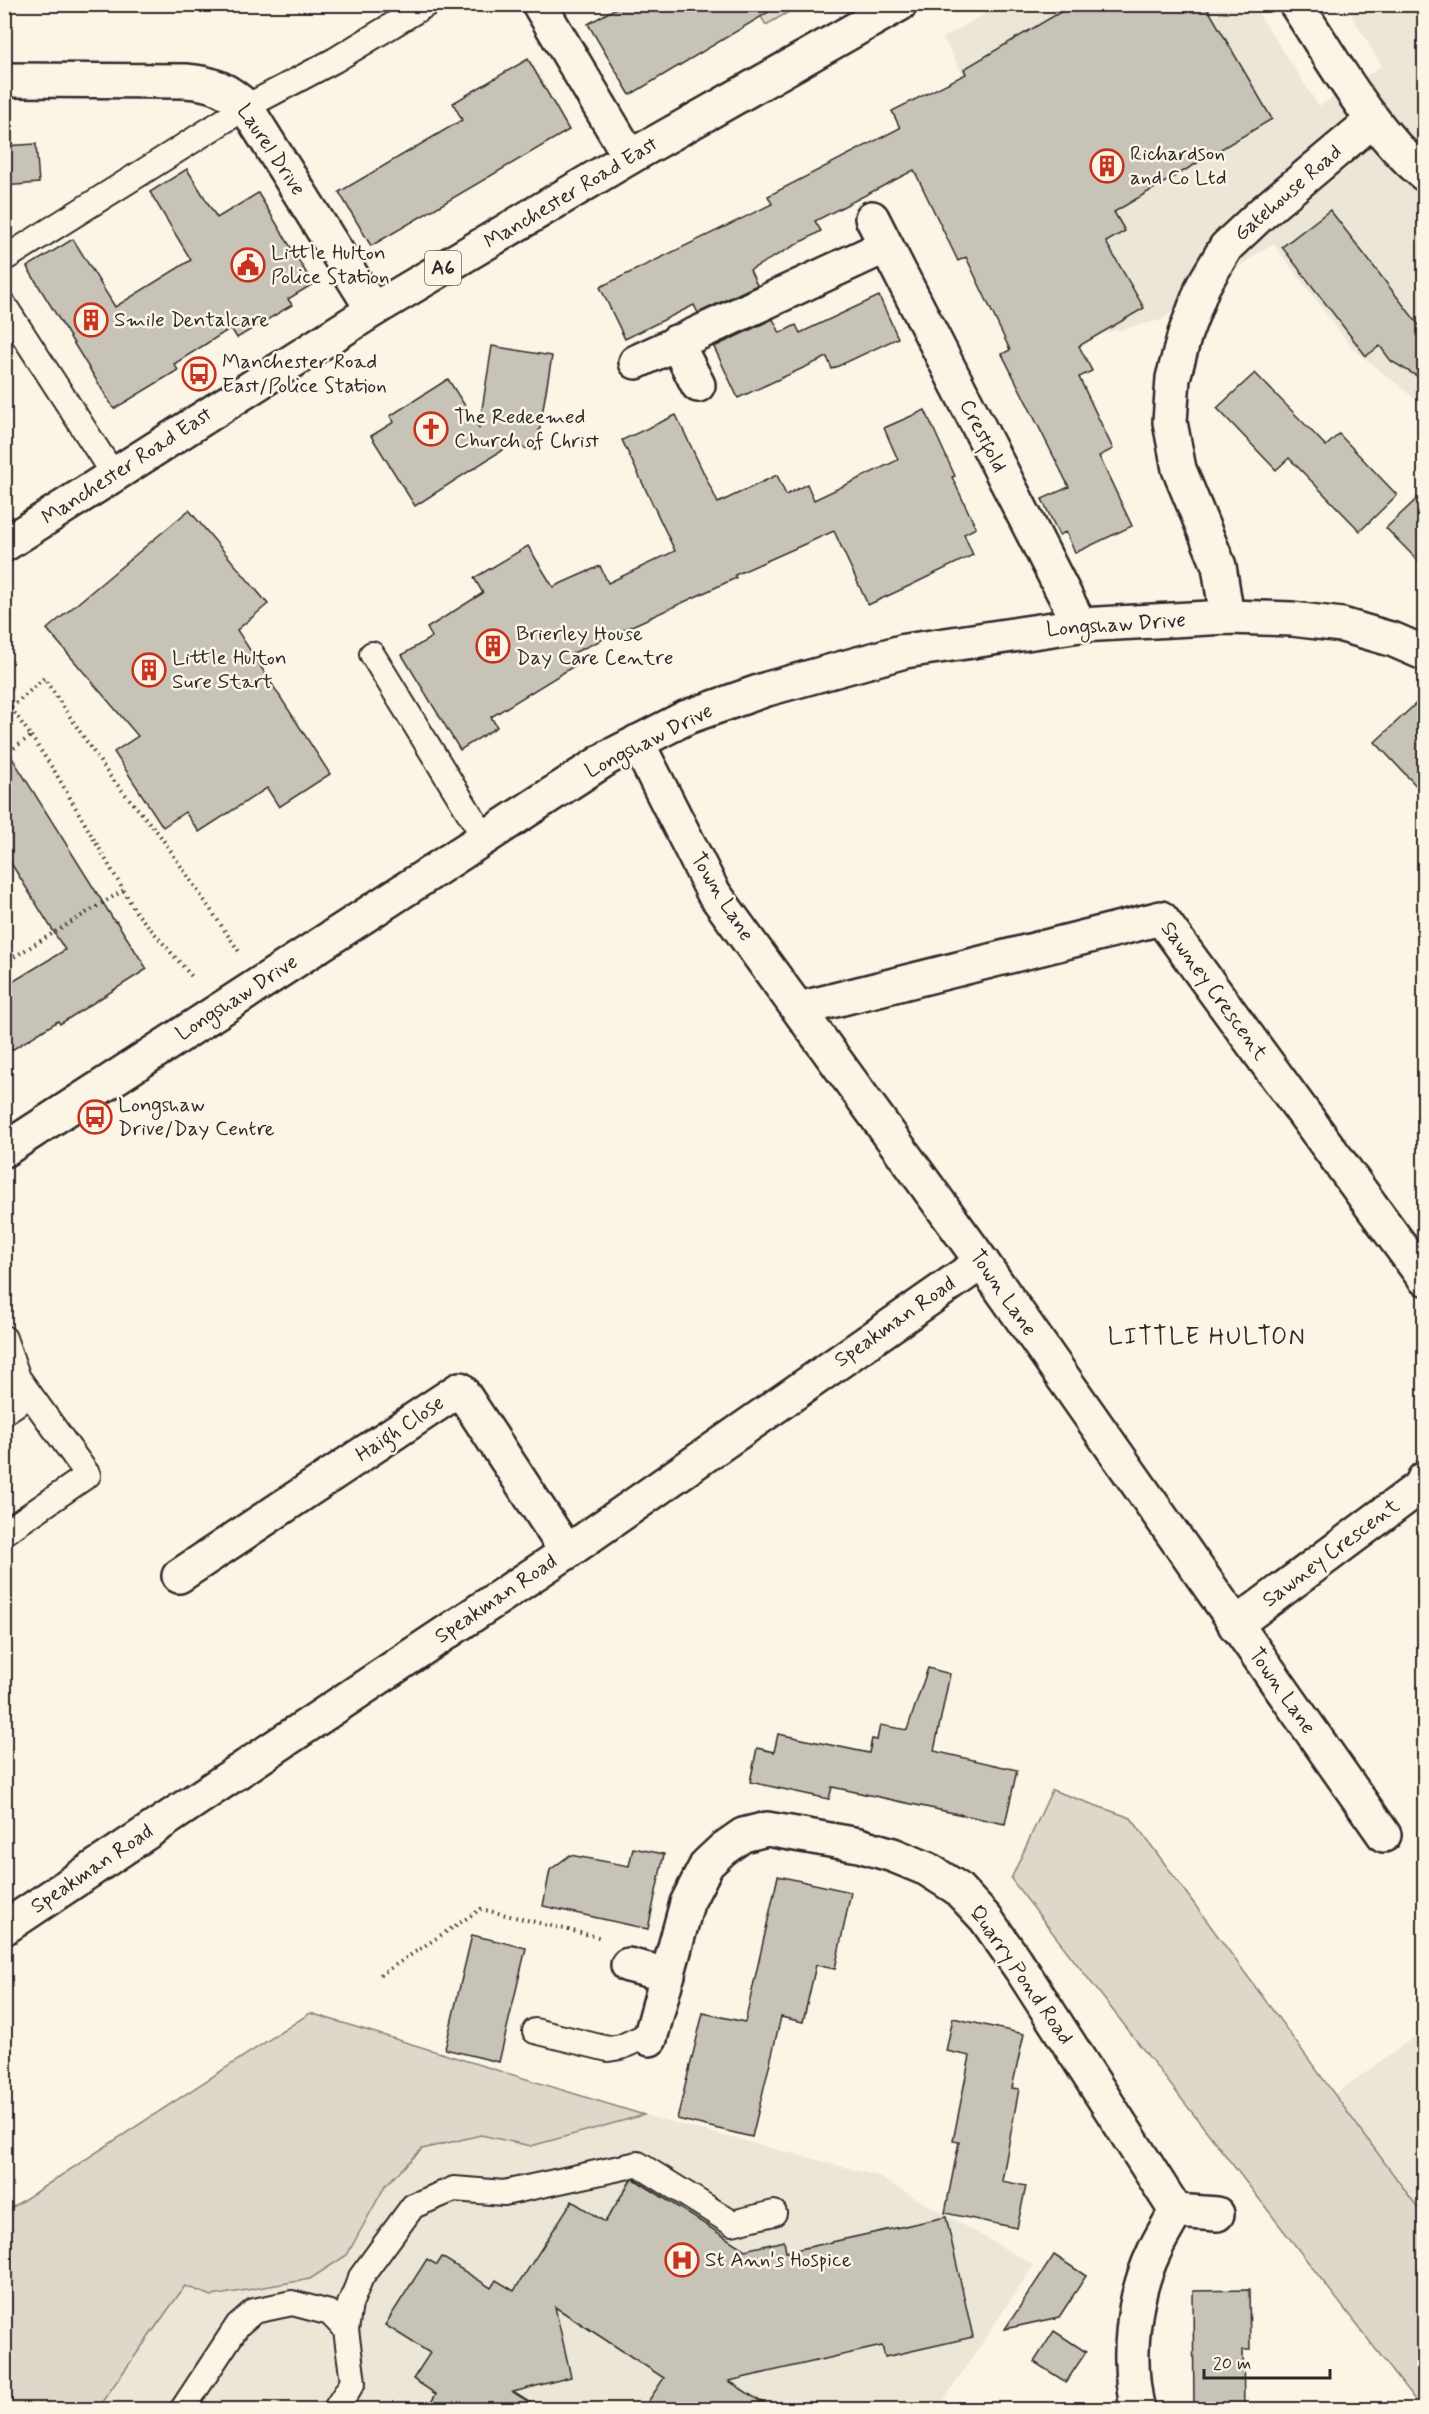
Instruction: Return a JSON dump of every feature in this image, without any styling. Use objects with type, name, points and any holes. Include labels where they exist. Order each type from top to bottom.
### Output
[{"type":"street","name":"Manchester Road East","points":[[4,545],[373,310],[630,157],[900,4]]},
{"type":"street","points":[[1296,4],[1373,120],[1410,162],[1425,174]]},
{"type":"street","points":[[548,7],[630,157]]},
{"type":"street","name":"Laurel Drive","points":[[4,80],[203,82],[232,93],[246,107],[373,310]]},
{"type":"street","name":"Gatehouse Road","points":[[1227,617],[1219,566],[1179,469],[1170,422],[1173,378],[1185,334],[1203,286],[1226,247],[1261,214],[1373,120]]},
{"type":"street","name":"Crestfold","points":[[636,362],[879,232],[1080,625]]},
{"type":"street","points":[[676,342],[698,385]]},
{"type":"street","name":"Longshaw Drive","points":[[4,1150],[609,757],[687,717],[767,689],[905,651],[1080,625],[1227,617],[1292,619],[1342,625],[1394,640],[1425,653]]},
{"type":"street","name":"Town Lane","points":[[637,742],[713,892],[982,1262],[1384,1835]]},
{"type":"street","name":"Sawney Crescent","points":[[799,1009],[1161,918],[1425,1278]]},
{"type":"street","name":"Speakman Road","points":[[4,1928],[567,1552],[982,1262]]},
{"type":"street","name":"Haigh Close","points":[[179,1576],[460,1389],[567,1552]]},
{"type":"street","name":"Sawney Crescent","points":[[1236,1625],[1421,1486],[1425,1479]]},
{"type":"street","name":"Quarry Pond Road","points":[[651,2036],[687,1903],[707,1864],[723,1849],[743,1835],[767,1829],[848,1843],[893,1855],[927,1869],[957,1888],[986,1919],[1023,1972],[1176,2211]]},
{"type":"street","points":[[628,1965],[668,1975]]},
{"type":"street","points":[[1138,2409],[1134,2394],[1133,2343],[1138,2297],[1153,2253],[1176,2211],[1217,2214]]},
{"type":"lane","points":[[4,260],[246,107],[335,60],[427,4]]},
{"type":"lane","points":[[4,304],[113,474]]},
{"type":"lane","points":[[372,654],[484,837]]},
{"type":"lane","points":[[4,1338],[24,1387],[88,1475],[4,1533]]},
{"type":"lane","points":[[4,1412],[24,1387]]},
{"type":"lane","points":[[535,2031],[608,2049],[621,2047],[651,2036]]},
{"type":"lane","points":[[335,2409],[353,2382],[346,2330],[350,2304],[362,2277],[413,2206],[454,2188],[504,2193],[638,2164],[732,2223],[774,2213]]},
{"type":"lane","points":[[182,2409],[238,2325],[254,2311],[292,2303],[330,2313],[346,2330]]},
{"type":"path","points":[[11,708],[44,678],[110,775],[159,834],[261,983]]},
{"type":"path","points":[[4,699],[55,772],[136,912],[220,1009]]},
{"type":"path","points":[[4,755],[31,736]]},
{"type":"path","points":[[4,963],[124,890]]},
{"type":"path","points":[[380,1975],[481,1909],[618,1941],[628,1965]]},
{"type":"shaded area","points":[[754,5],[801,5],[766,25]]},
{"type":"shaded area","points":[[1000,5],[1253,5],[1319,106],[1382,66],[1345,5],[1424,5],[1424,406],[1352,348],[1273,243],[1161,320],[1106,333],[943,38]]},
{"type":"shaded area","points":[[1052,1790],[1131,1818],[1424,2216],[1424,2409],[1011,1879]]},
{"type":"shaded area","points":[[310,2013],[644,2115],[531,2146],[481,2135],[422,2149],[385,2186],[347,2255],[310,2279],[212,2296],[185,2286],[97,2409],[5,2409],[5,2212]]},
{"type":"shaded area","points":[[1424,2030],[1424,2216],[1335,2094]]},
{"type":"shaded area","name":"St Ann's Hospice","points":[[644,2115],[875,2175],[1034,2265],[938,2409],[97,2410],[185,2285],[212,2296],[347,2254],[385,2186],[422,2149],[481,2135],[531,2146]]},
{"type":"building","points":[[623,4],[782,4],[630,95],[588,24]]},
{"type":"building","points":[[1074,4],[1205,4],[1272,119],[1114,212],[1125,231],[1106,242],[1144,308],[1079,346],[1092,371],[1079,377],[1113,449],[1099,456],[1132,526],[1075,553],[1066,532],[1059,535],[1042,499],[1069,487],[1002,354],[1010,350],[966,257],[958,261],[914,170],[815,221],[821,231],[750,270],[757,285],[698,313],[694,305],[625,339],[600,287],[772,204],[768,196],[900,128],[892,111],[966,74],[964,69]]},
{"type":"building","points":[[528,59],[569,130],[371,246],[339,192],[462,120],[453,103]]},
{"type":"building","points":[[36,144],[39,183],[4,186],[4,146]]},
{"type":"building","points":[[187,169],[217,218],[258,193],[313,284],[288,299],[292,305],[237,338],[231,328],[174,364],[178,370],[114,409],[27,267],[73,239],[115,307],[191,260],[150,192]]},
{"type":"building","points":[[1330,210],[1425,333],[1425,381],[1391,361],[1380,346],[1366,356],[1282,247]]},
{"type":"building","points":[[879,296],[898,338],[832,369],[827,357],[738,398],[714,347],[773,319],[780,333],[796,325],[800,333]]},
{"type":"building","points":[[492,346],[552,356],[536,450],[510,445],[415,506],[371,436],[394,422],[390,416],[448,379],[479,428]]},
{"type":"building","points":[[1255,373],[1326,446],[1339,434],[1397,495],[1360,531],[1289,458],[1276,470],[1217,408]]},
{"type":"building","points":[[925,410],[976,528],[964,534],[973,555],[909,586],[868,605],[834,531],[735,575],[736,578],[573,653],[579,663],[491,717],[497,727],[460,750],[402,655],[432,637],[427,628],[483,593],[474,578],[528,546],[553,587],[600,566],[608,583],[675,551],[622,440],[676,415],[718,503],[777,475],[786,495],[807,484],[814,500],[898,460],[884,428]]},
{"type":"building","points":[[1425,491],[1425,568],[1386,528]]},
{"type":"building","name":"Little Hulton Sure Start","points":[[189,510],[268,604],[237,630],[330,774],[279,807],[267,788],[199,832],[185,812],[163,827],[114,752],[138,736],[47,629]]},
{"type":"building","points":[[1425,695],[1425,795],[1375,742]]},
{"type":"building","points":[[4,745],[147,969],[60,1024],[58,1021],[4,1055],[4,987],[65,950],[4,852]]},
{"type":"building","points":[[928,1668],[950,1674],[934,1751],[1017,1770],[1005,1824],[832,1787],[829,1799],[750,1782],[757,1748],[774,1752],[778,1734],[869,1753],[872,1739],[877,1740],[880,1725],[907,1730]]},
{"type":"building","points":[[633,1848],[664,1854],[648,1929],[543,1906],[550,1870],[570,1855],[629,1866]]},
{"type":"building","points":[[778,1876],[851,1892],[835,1969],[816,1965],[803,2022],[781,2017],[752,2137],[677,2119],[703,2013],[745,2022]]},
{"type":"building","points":[[472,1935],[526,1948],[499,2062],[445,2049]]},
{"type":"building","points":[[953,2018],[1024,2034],[1012,2088],[1019,2089],[1002,2181],[1026,2186],[1017,2228],[945,2213],[959,2142],[953,2141],[970,2056],[946,2051]]},
{"type":"building","points":[[634,2179],[745,2250],[784,2241],[786,2252],[946,2217],[973,2337],[885,2357],[882,2346],[729,2381],[772,2409],[643,2409],[664,2378],[555,2307],[571,2377],[513,2392],[540,2409],[427,2409],[436,2394],[413,2379],[430,2353],[385,2325],[427,2259],[437,2265],[442,2257],[491,2288],[496,2280],[514,2291],[572,2201],[605,2222],[631,2180]]},
{"type":"building","points":[[1054,2255],[1086,2276],[1059,2317],[1005,2329]]},
{"type":"building","points":[[1249,2290],[1250,2350],[1243,2350],[1244,2409],[1194,2409],[1193,2291]]},
{"type":"building","points":[[1054,2331],[1086,2352],[1066,2382],[1034,2362]]},
{"type":"place","name":"Richardson and Co Ltd","points":[[1107,166]]},
{"type":"place","name":"Little Hulton Police Station","points":[[248,265]]},
{"type":"place","name":"Smile Dentalcare","points":[[91,320]]},
{"type":"place","name":"Manchester Road East/Police Station","points":[[199,374]]},
{"type":"place","name":"The Redeemed Church of Christ","points":[[431,429]]},
{"type":"place","name":"Brierley House Day Care Centre","points":[[493,646]]},
{"type":"place","name":"Little Hulton Sure Start","points":[[149,670]]},
{"type":"place","name":"Longshaw Drive/Day Centre","points":[[95,1117]]},
{"type":"place","name":"St Ann's Hospice","points":[[682,2260]]},
{"type":"district","name":"LITTLE HULTON","points":[[1207,1337]]}]
